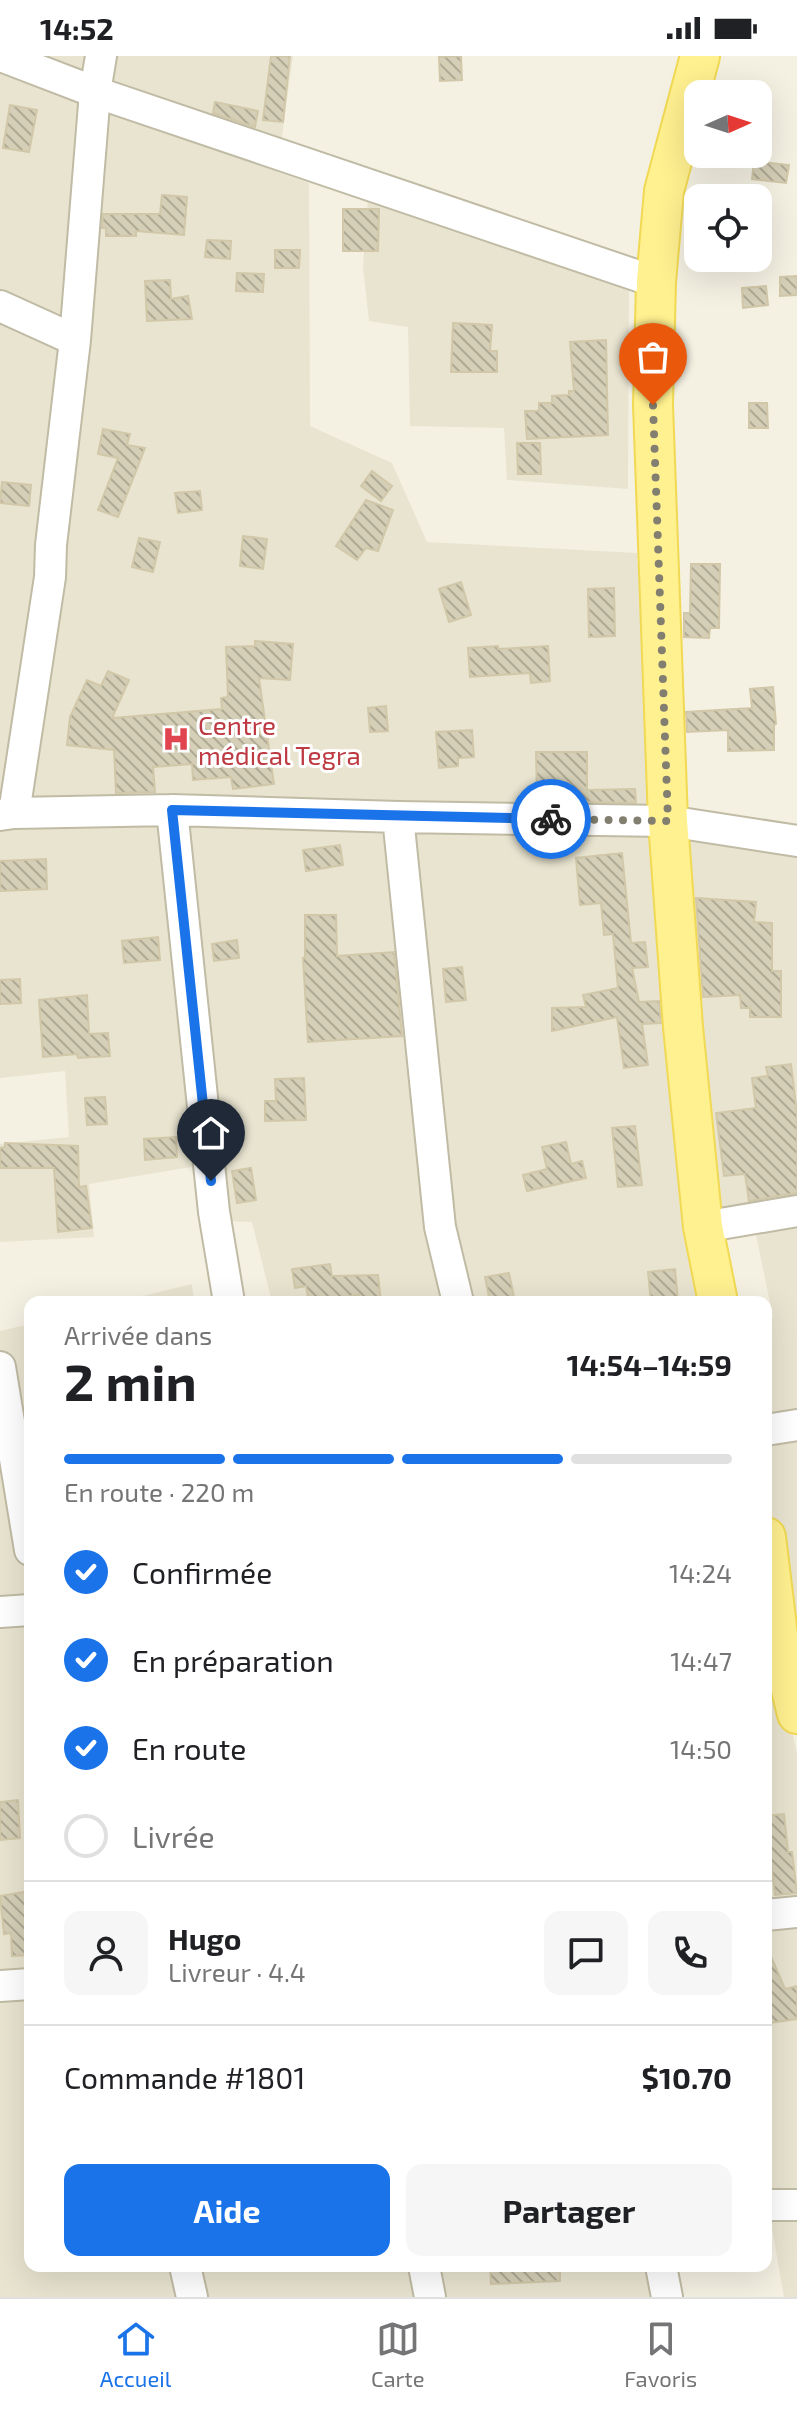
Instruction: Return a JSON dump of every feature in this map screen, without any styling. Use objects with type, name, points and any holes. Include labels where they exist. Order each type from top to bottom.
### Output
[{"type":"main road","points":[[700,56],[664,191],[656,282],[653,405],[668,821],[683,1027],[703,1227],[717,1296]]},
{"type":"main road","points":[[772,1567],[788,1633],[797,1714]]},
{"type":"street","points":[[1,56],[95,92],[656,282]]},
{"type":"street","points":[[101,56],[95,92],[75,340],[50,577],[7,814],[172,810],[668,821],[797,841]]},
{"type":"street","points":[[0,306],[75,340]]},
{"type":"street","points":[[172,810],[214,1212],[228,1296]]},
{"type":"street","points":[[398,817],[440,1227],[457,1296]]},
{"type":"street","points":[[703,1227],[797,1211]]},
{"type":"street","points":[[0,1367],[24,1513]]},
{"type":"street","points":[[772,1429],[797,1425]]},
{"type":"street","points":[[0,1612],[24,1610]]},
{"type":"street","points":[[772,1914],[797,1912]]},
{"type":"street","points":[[0,1986],[24,1984]]},
{"type":"street","points":[[772,2205],[797,2205]]},
{"type":"street","points":[[186,2272],[192,2297]]},
{"type":"street","points":[[425,2272],[430,2297]]},
{"type":"street","points":[[662,2272],[667,2297]]},
{"type":"shaded area","points":[[0,56],[293,56],[277,172],[309,183],[310,426],[392,463],[427,542],[637,553],[685,1212],[700,1296],[270,1296],[252,1222],[199,1220],[197,1166],[89,1184],[94,1237],[0,1242],[0,1144],[69,1137],[65,1071],[0,1078]]},
{"type":"shaded area","points":[[368,196],[629,279],[628,489],[507,480],[504,428],[410,426],[408,327],[369,321],[363,267]]},
{"type":"shaded area","points":[[683,840],[797,850],[797,1647],[772,1516],[772,1296],[769,1296],[750,1206],[709,1210]]},
{"type":"shaded area","points":[[192,1284],[193,1296],[143,1296]]},
{"type":"shaded area","points":[[24,1325],[24,2272],[651,2272],[657,2297],[0,2297],[0,1331]]},
{"type":"shaded area","points":[[783,1691],[797,1753],[797,2297],[784,2297],[772,2228],[772,1692]]},
{"type":"building","points":[[271,56],[290,56],[283,122],[263,120]]},
{"type":"building","points":[[461,56],[462,80],[440,81],[439,57]]},
{"type":"building","points":[[215,102],[258,111],[255,127],[213,113]]},
{"type":"building","points":[[10,105],[37,110],[29,152],[3,148]]},
{"type":"building","points":[[772,163],[789,165],[786,183],[752,179],[753,168],[772,168]]},
{"type":"building","points":[[162,195],[187,197],[184,235],[136,231],[136,236],[106,236],[106,228],[102,228],[103,214],[160,214]]},
{"type":"building","points":[[343,209],[379,209],[378,251],[343,251]]},
{"type":"building","points":[[207,240],[231,241],[230,259],[205,257]]},
{"type":"building","points":[[275,250],[300,250],[299,268],[275,268]]},
{"type":"building","points":[[237,273],[264,274],[263,292],[236,291]]},
{"type":"building","points":[[797,276],[797,295],[780,296],[780,277]]},
{"type":"building","points":[[170,280],[171,299],[188,296],[192,319],[147,321],[145,281]]},
{"type":"building","points":[[766,286],[768,305],[743,308],[742,288]]},
{"type":"building","points":[[453,323],[492,325],[490,351],[497,351],[497,372],[451,372]]},
{"type":"building","points":[[606,340],[608,435],[527,439],[525,411],[539,411],[539,403],[552,403],[552,396],[569,395],[569,391],[574,391],[570,342]]},
{"type":"building","points":[[749,403],[767,403],[768,428],[749,428]]},
{"type":"building","points":[[103,429],[130,434],[127,445],[145,448],[118,517],[98,510],[118,458],[98,454]]},
{"type":"building","points":[[517,443],[540,443],[541,474],[518,474]]},
{"type":"building","points":[[372,471],[392,486],[381,501],[361,486]]},
{"type":"building","points":[[2,482],[31,485],[29,506],[0,503]]},
{"type":"building","points":[[200,491],[202,510],[178,513],[175,493]]},
{"type":"building","points":[[366,500],[393,510],[378,551],[366,548],[357,560],[336,546]]},
{"type":"building","points":[[243,536],[267,539],[263,569],[240,566]]},
{"type":"building","points":[[139,538],[160,542],[153,572],[132,567]]},
{"type":"building","points":[[691,564],[720,564],[719,628],[710,628],[709,638],[684,637],[684,613],[690,613]]},
{"type":"building","points":[[461,582],[471,615],[449,622],[439,589]]},
{"type":"building","points":[[614,588],[615,636],[589,637],[588,589]]},
{"type":"building","points":[[255,641],[293,644],[290,680],[259,678],[274,784],[233,789],[231,777],[193,780],[192,764],[153,767],[155,792],[116,793],[114,750],[67,745],[70,717],[87,680],[101,686],[108,671],[129,680],[112,718],[222,709],[221,698],[228,697],[226,647],[255,646]]},
{"type":"building","points":[[498,646],[498,649],[548,646],[550,681],[531,683],[530,673],[470,677],[468,648]]},
{"type":"building","points":[[773,687],[776,724],[774,750],[728,751],[728,730],[687,732],[686,712],[752,708],[750,689]]},
{"type":"building","points":[[386,706],[388,731],[370,732],[368,708]]},
{"type":"building","points":[[472,730],[474,757],[458,758],[458,766],[439,768],[436,732]]},
{"type":"building","points":[[536,752],[587,752],[587,790],[635,789],[636,803],[551,801],[551,796],[537,797]]},
{"type":"building","points":[[340,845],[343,865],[306,871],[303,850]]},
{"type":"building","points":[[622,853],[631,943],[645,942],[648,967],[632,968],[639,1002],[659,1001],[661,1023],[642,1024],[648,1065],[624,1068],[617,1017],[552,1031],[552,1008],[586,1007],[583,995],[618,988],[613,934],[604,935],[601,903],[580,905],[576,858]]},
{"type":"building","points":[[46,859],[47,889],[0,891],[0,861]]},
{"type":"building","points":[[696,898],[756,902],[754,922],[772,923],[772,971],[781,971],[781,1017],[750,1017],[750,1008],[741,1008],[740,995],[703,997]]},
{"type":"building","points":[[305,915],[336,915],[337,956],[394,952],[402,1036],[308,1042],[303,958]]},
{"type":"building","points":[[158,937],[160,960],[124,963],[122,941]]},
{"type":"building","points":[[237,940],[239,958],[214,961],[212,944]]},
{"type":"building","points":[[462,967],[466,1000],[446,1002],[443,969]]},
{"type":"building","points":[[20,979],[21,1003],[0,1004],[0,980]]},
{"type":"building","points":[[87,995],[89,1034],[108,1033],[110,1056],[78,1058],[77,1054],[43,1057],[39,1000]]},
{"type":"building","points":[[791,1064],[797,1114],[797,1193],[749,1201],[745,1174],[724,1176],[716,1113],[756,1108],[752,1078],[768,1076],[766,1067]]},
{"type":"building","points":[[304,1078],[306,1120],[265,1121],[265,1101],[276,1101],[275,1079]]},
{"type":"building","points":[[105,1097],[107,1124],[87,1125],[85,1098]]},
{"type":"building","points":[[635,1126],[642,1185],[618,1187],[612,1128]]},
{"type":"building","points":[[176,1137],[177,1157],[145,1160],[144,1139]]},
{"type":"building","points":[[566,1142],[571,1164],[582,1161],[586,1178],[527,1191],[523,1175],[547,1169],[542,1147]]},
{"type":"building","points":[[5,1143],[78,1146],[79,1187],[86,1186],[92,1228],[58,1232],[54,1168],[0,1168],[0,1148],[5,1147]]},
{"type":"building","points":[[251,1168],[256,1200],[237,1203],[232,1171]]},
{"type":"building","points":[[330,1264],[332,1276],[378,1275],[380,1296],[308,1296],[306,1286],[295,1288],[292,1269]]},
{"type":"building","points":[[675,1269],[678,1296],[650,1296],[648,1272]]},
{"type":"building","points":[[509,1273],[514,1296],[489,1296],[485,1277]]},
{"type":"building","points":[[18,1800],[20,1838],[0,1840],[0,1802]]},
{"type":"building","points":[[784,1814],[797,1893],[775,1895],[772,1815]]},
{"type":"building","points":[[24,1892],[24,1955],[12,1956],[11,1933],[4,1934],[0,1896]]},
{"type":"building","points":[[772,1959],[785,1989],[797,1986],[797,2019],[772,2023]]},
{"type":"building","points":[[490,2272],[560,2272],[560,2281],[491,2284]]},
{"type":"way so far","points":[[551,819],[668,821],[653,405]]},
{"type":"place","name":"Centre médical Tegra","points":[[176,739]]},
{"type":"route","points":[[211,1181],[172,810],[551,819]]}]
